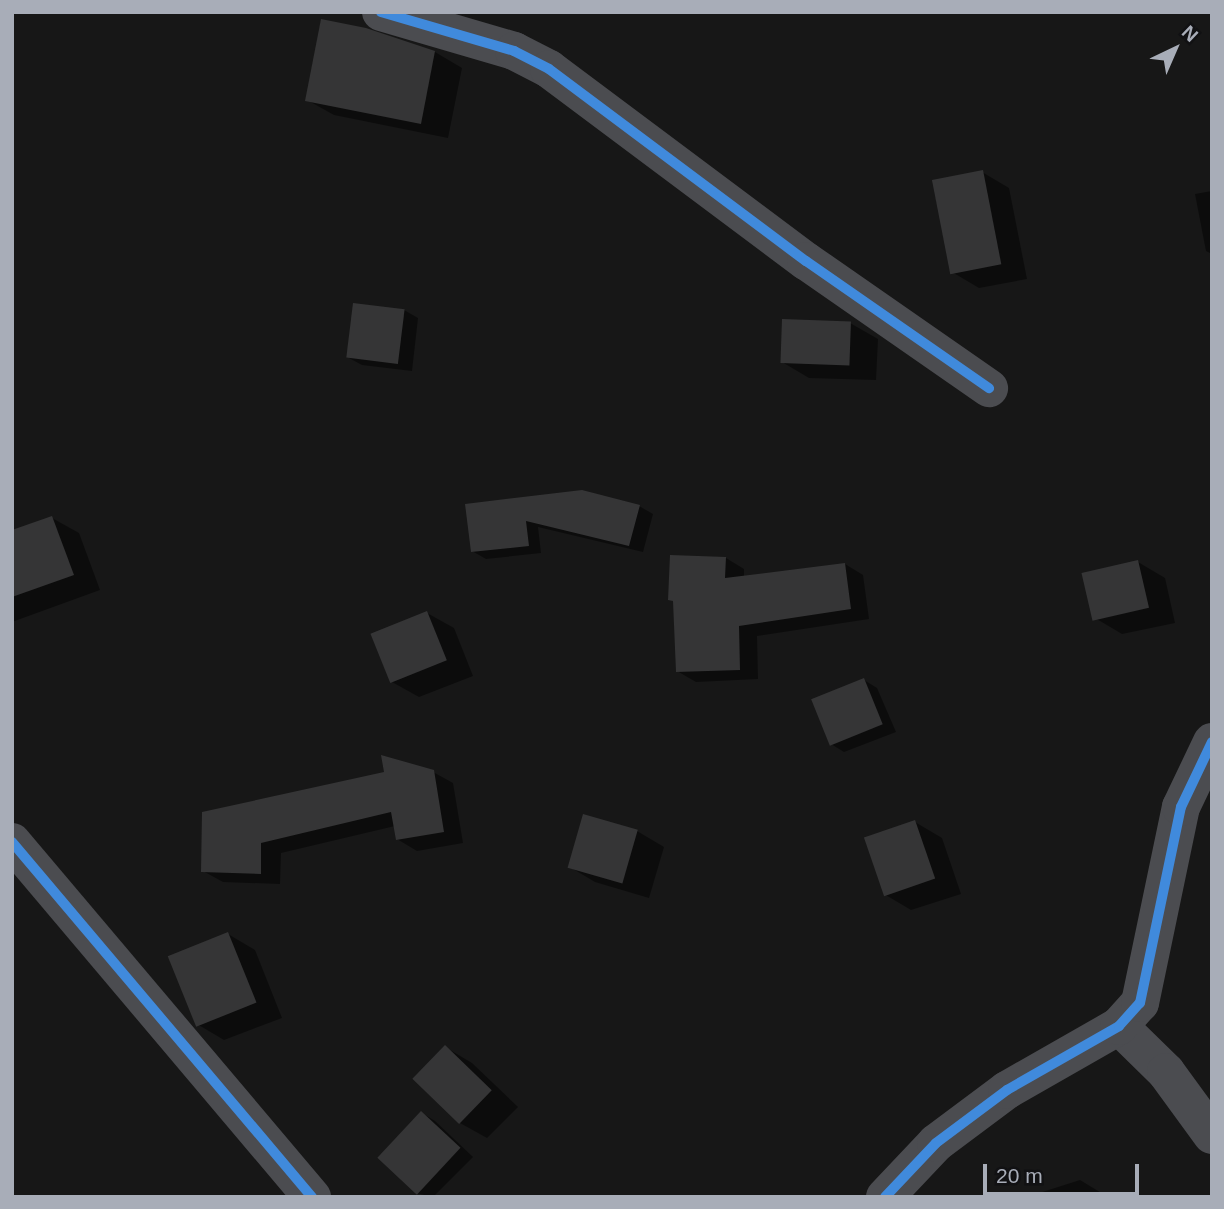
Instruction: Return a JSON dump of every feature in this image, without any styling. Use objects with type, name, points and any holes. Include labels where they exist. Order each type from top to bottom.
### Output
[{"type":"street","points":[[381,12],[514,51],[550,69],[806,261],[989,388]]},
{"type":"street","points":[[885,1197],[936,1143],[1007,1090],[1119,1026],[1140,1003],[1181,807],[1212,742]]},
{"type":"street","points":[[12,842],[312,1197]]},
{"type":"street","points":[[1119,1026],[1166,1072],[1212,1135]]},
{"type":"building","points":[[321,19],[366,28],[435,51],[421,124],[305,101]]},
{"type":"building","points":[[983,170],[1001,264],[950,274],[932,180]]},
{"type":"building","points":[[353,303],[405,309],[398,364],[346,358]]},
{"type":"building","points":[[782,319],[851,321],[849,365],[780,363]]},
{"type":"building","points":[[582,490],[640,505],[629,546],[526,521],[529,546],[471,552],[465,504]]},
{"type":"building","points":[[52,516],[74,575],[12,597],[12,530]]},
{"type":"building","points":[[670,555],[726,557],[725,578],[845,563],[851,609],[739,626],[740,670],[676,672],[673,601],[668,600]]},
{"type":"building","points":[[1138,560],[1149,608],[1093,621],[1081,573]]},
{"type":"building","points":[[427,611],[447,660],[390,683],[370,634]]},
{"type":"building","points":[[864,678],[883,724],[830,746],[811,699]]},
{"type":"building","points":[[381,755],[434,770],[444,832],[396,840],[391,812],[261,843],[261,874],[201,872],[202,812],[384,772]]},
{"type":"building","points":[[583,814],[638,830],[622,884],[568,868]]},
{"type":"building","points":[[915,820],[935,879],[884,896],[864,838]]},
{"type":"building","points":[[228,932],[256,1002],[196,1027],[168,956]]},
{"type":"building","points":[[445,1045],[492,1090],[459,1124],[412,1079]]},
{"type":"building","points":[[421,1111],[460,1148],[417,1195],[377,1158]]},
{"type":"cycle path","points":[[381,12],[514,51],[549,69],[806,261],[989,388]]},
{"type":"cycle path","points":[[885,1197],[936,1143],[1007,1090],[1119,1026],[1140,1003],[1181,807],[1212,742]]},
{"type":"cycle path","points":[[12,842],[312,1197]]}]
